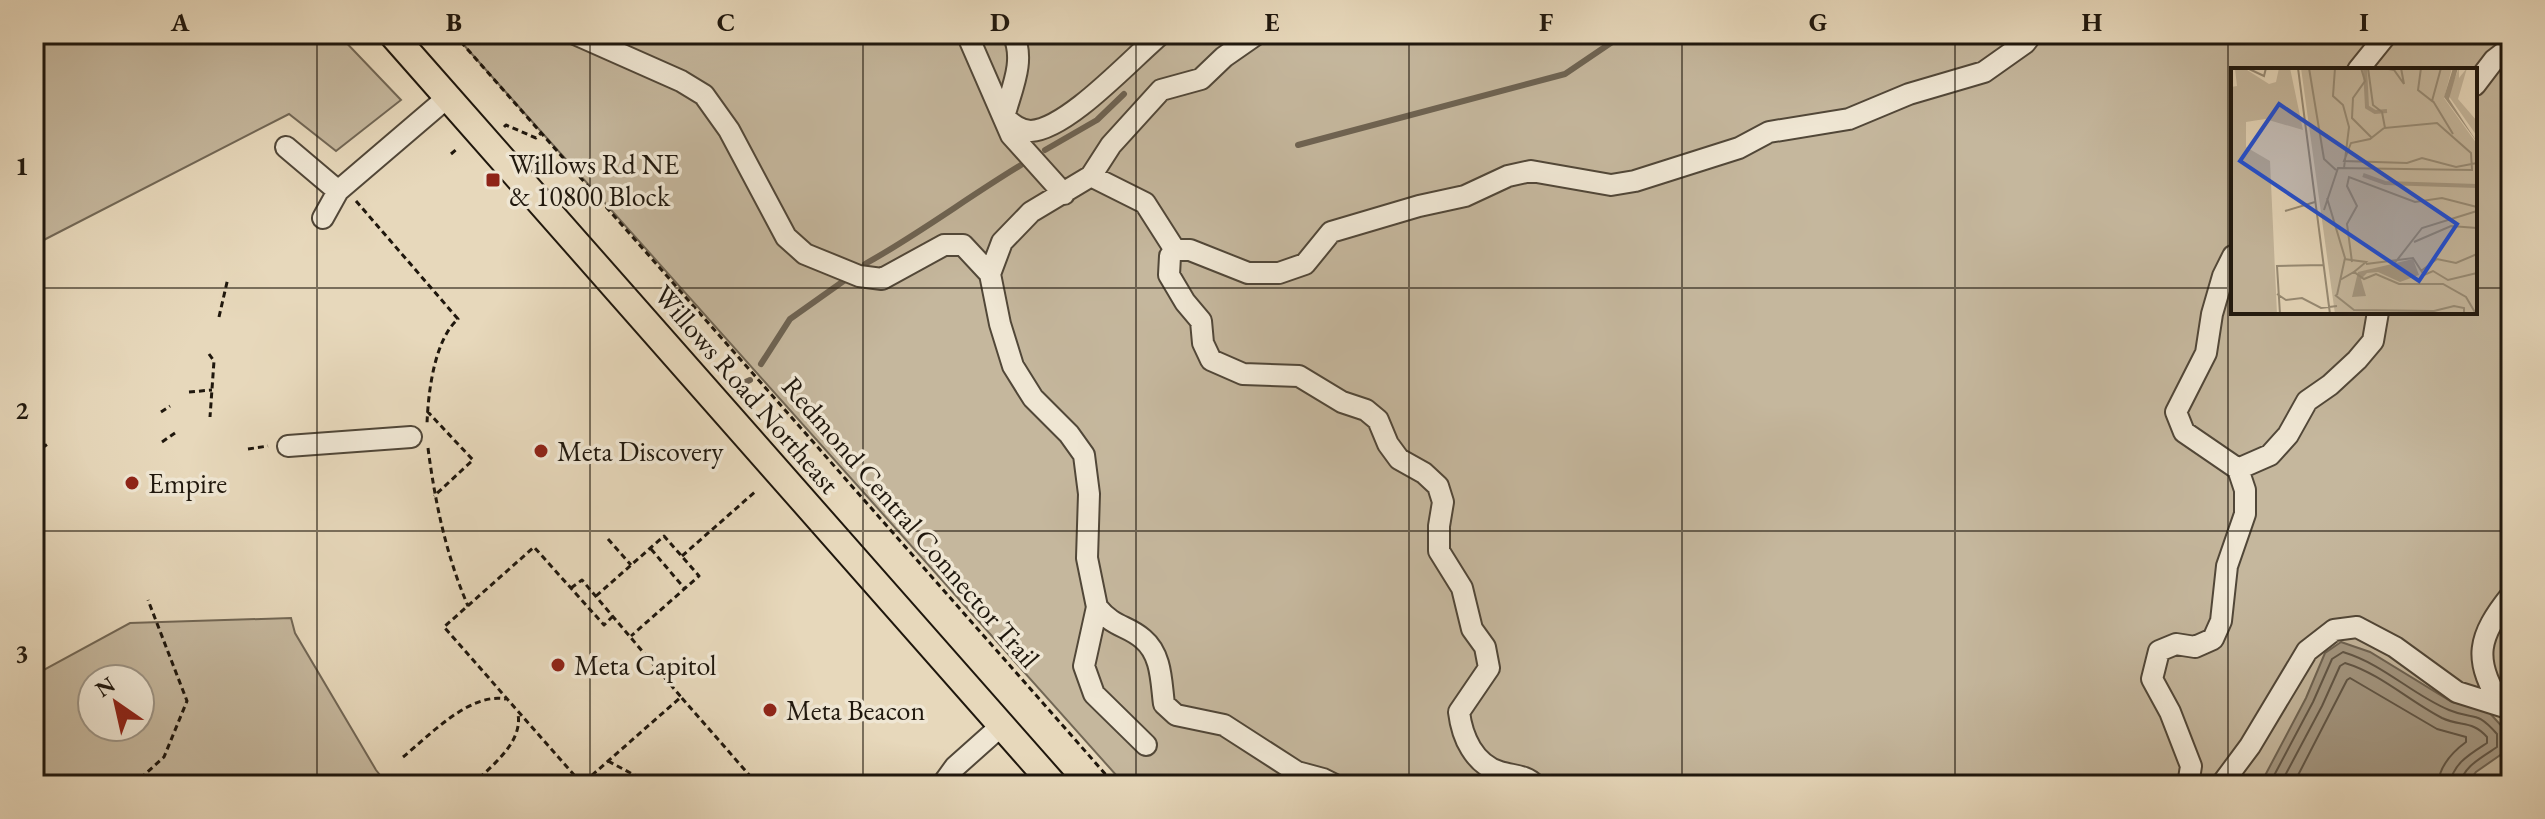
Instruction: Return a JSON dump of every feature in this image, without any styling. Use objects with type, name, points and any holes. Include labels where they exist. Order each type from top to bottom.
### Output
[{"type":"main road","name":"Willows Road Northeast","points":[[392,34],[1054,785]]},
{"type":"lane","points":[[575,34],[681,81],[704,95],[729,130],[786,237],[805,254],[859,276],[882,279],[944,245],[963,245],[990,274],[1000,324],[1013,366],[1033,398],[1069,434],[1084,455],[1089,494],[1087,558],[1097,607],[1084,666],[1094,694],[1146,745]]},
{"type":"lane","points":[[967,34],[1019,147],[1064,194]]},
{"type":"lane","points":[[1004,117],[1019,68],[1013,34]]},
{"type":"lane","points":[[1004,117],[1016,127],[1032,131],[1059,121],[1097,92],[1161,34]]},
{"type":"lane","points":[[990,274],[1002,242],[1031,212],[1091,176],[1111,145],[1161,90],[1201,79],[1224,57],[1257,34]]},
{"type":"lane","points":[[1175,250],[1190,250],[1248,273],[1279,273],[1305,264],[1331,232],[1465,196],[1508,176],[1531,171],[1611,185],[1635,181],[1739,148],[1769,132],[1849,119],[1909,94],[1984,72],[2025,43],[2032,34]]},
{"type":"lane","points":[[2360,68],[2387,34]]},
{"type":"lane","points":[[2477,82],[2494,60],[2511,47]]},
{"type":"lane","points":[[323,218],[448,97]]},
{"type":"lane","points":[[286,147],[345,194]]},
{"type":"lane","points":[[1091,176],[1145,203],[1175,250]]},
{"type":"lane","points":[[1175,250],[1170,256],[1169,275],[1201,321],[1203,343],[1211,360],[1243,374],[1299,376],[1342,402],[1366,410],[1378,420],[1388,444],[1399,459],[1424,473],[1438,486],[1443,502],[1439,551],[1462,588],[1472,629],[1485,647],[1489,668],[1459,712],[1461,730],[1477,758],[1497,771],[1529,778],[1535,785]]},
{"type":"lane","points":[[2188,785],[2191,766],[2170,712],[2152,679],[2159,651],[2176,644],[2195,647],[2213,639],[2221,621],[2227,566],[2245,514],[2245,490],[2238,469],[2184,432],[2176,412],[2206,353],[2223,276],[2231,260]]},
{"type":"lane","points":[[2238,469],[2270,455],[2288,435],[2307,401],[2357,360],[2373,341],[2378,314]]},
{"type":"lane","points":[[288,446],[411,437]]},
{"type":"lane","points":[[2506,706],[2487,683],[2480,661],[2487,634],[2511,595]]},
{"type":"lane","points":[[1097,607],[1108,621],[1144,639],[1159,663],[1164,704],[1176,715],[1224,725],[1297,772],[1335,785]]},
{"type":"lane","points":[[2221,785],[2250,746],[2307,651],[2334,630],[2357,627],[2395,647],[2457,692],[2506,706]]},
{"type":"lane","points":[[942,785],[955,767],[1001,726]]},
{"type":"path","name":"Redmond Central Connector Trail","points":[[454,34],[1115,785]]},
{"type":"path","points":[[502,130],[506,125],[536,138],[541,133]]},
{"type":"path","points":[[451,154],[458,148]]},
{"type":"path","points":[[345,194],[458,319],[449,327],[430,379],[427,437],[434,496],[443,535],[468,606]]},
{"type":"path","points":[[219,317],[228,278]]},
{"type":"path","points":[[209,354],[214,361],[210,417]]},
{"type":"path","points":[[189,392],[212,390]]},
{"type":"path","points":[[161,412],[170,406]]},
{"type":"path","points":[[427,411],[473,460],[434,496]]},
{"type":"path","points":[[162,442],[175,433]]},
{"type":"path","points":[[34,454],[49,443]]},
{"type":"path","points":[[248,449],[265,447]]},
{"type":"path","points":[[682,556],[756,491]]},
{"type":"path","points":[[596,596],[664,536],[682,556],[699,576],[631,636]]},
{"type":"path","points":[[608,539],[631,565]]},
{"type":"path","points":[[613,616],[604,625],[534,547],[444,627],[582,784],[681,697]]},
{"type":"path","points":[[650,548],[685,589]]},
{"type":"path","points":[[571,588],[582,580],[758,785]]},
{"type":"path","points":[[133,785],[164,757],[187,701],[148,600]]},
{"type":"path","points":[[403,757],[472,703],[489,697],[506,699]]},
{"type":"path","points":[[472,785],[510,746],[517,734],[518,712]]},
{"type":"path","points":[[608,761],[653,785]]},
{"type":"path","points":[[741,785],[750,776]]},
{"type":"shaded area","points":[[34,34],[338,34],[401,100],[336,151],[289,114],[34,245]]},
{"type":"shaded area","points":[[454,34],[2511,34],[2511,785],[1125,785]]},
{"type":"shaded area","points":[[291,618],[295,633],[376,770],[388,785],[34,785],[34,669],[42,671],[130,623]]},
{"type":"water","points":[[2341,642],[2370,652],[2452,702],[2487,710],[2507,732],[2506,751],[2476,772],[2466,785],[2260,785],[2306,698],[2325,653]]},
{"type":"waterway","points":[[1298,145],[1565,74],[1624,34]]},
{"type":"waterway","points":[[1045,150],[1097,120],[1124,94]]},
{"type":"waterway","points":[[865,264],[1021,165]]},
{"type":"waterway","points":[[761,364],[790,319],[845,280]]},
{"type":"waterway","points":[[737,386],[750,380]]},
{"type":"place","name":"Willows Rd NE & 10800 Block","points":[[493,180]]},
{"type":"place","name":"Meta Discovery","points":[[541,451]]},
{"type":"place","name":"Empire","points":[[132,483]]},
{"type":"place","name":"Meta Capitol","points":[[558,665]]},
{"type":"place","name":"Meta Beacon","points":[[770,710]]}]
